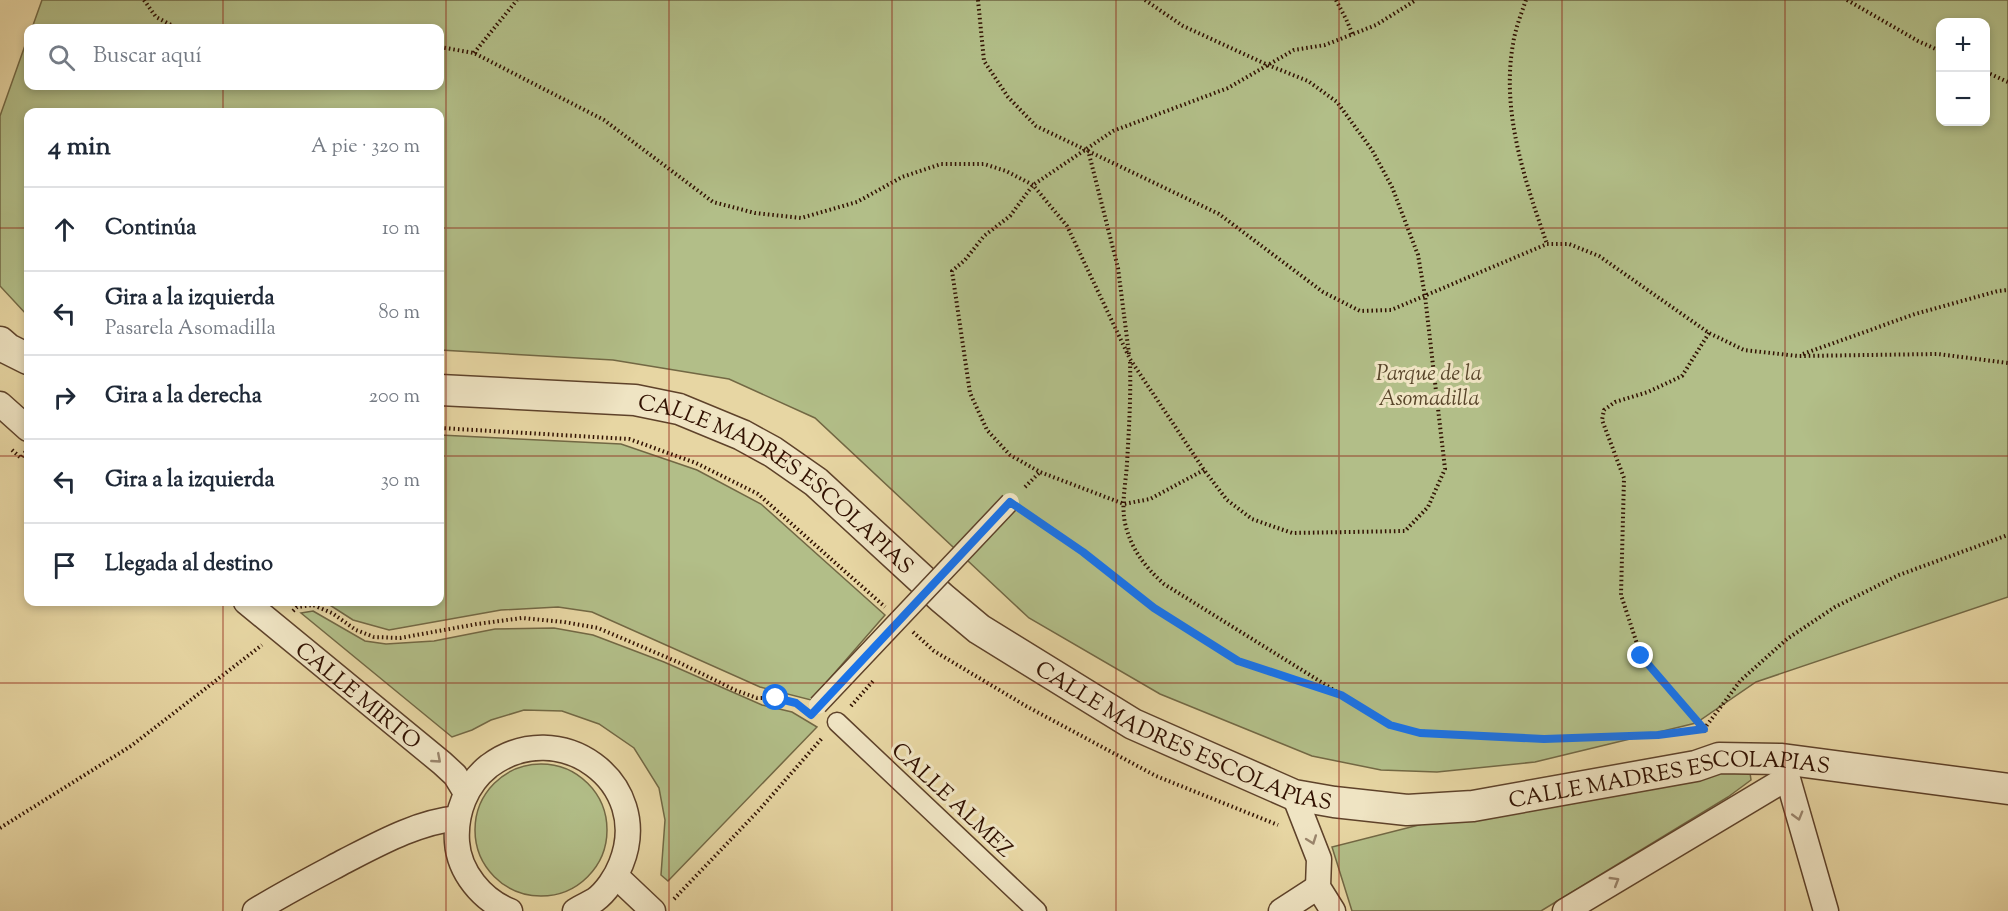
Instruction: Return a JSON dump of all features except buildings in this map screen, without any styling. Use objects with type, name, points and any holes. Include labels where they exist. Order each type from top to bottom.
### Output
[{"type":"street","points":[[0,342],[24,357]]},
{"type":"street","points":[[0,362],[24,365]]},
{"type":"street","name":"CALLE MADRES ESCOLAPIAS","points":[[444,390],[635,400],[679,409],[742,435],[774,452],[816,482],[979,629],[1133,724],[1294,795],[1407,810],[1473,806],[1696,766],[1719,758],[1785,769],[2008,789]]},
{"type":"street","points":[[0,404],[24,425]]},
{"type":"street","points":[[818,705],[1010,502]]},
{"type":"street","name":"CALLE MIRTO","points":[[251,606],[442,763],[455,775],[466,792]]},
{"type":"street","name":"CALLE ALMEZ","points":[[837,722],[1037,911]]},
{"type":"street","points":[[510,911],[499,907],[479,891],[464,869],[457,844],[458,818],[466,792],[481,773],[501,758],[524,749],[549,747],[573,753],[594,765],[612,782],[623,804],[628,829],[625,853],[616,876],[596,899],[575,911]]},
{"type":"street","points":[[1785,769],[1826,911]]},
{"type":"street","name":"CALLE MADRES ESCOLAPIAS","points":[[1565,911],[1785,769]]},
{"type":"street","points":[[1294,795],[1319,859],[1318,887],[1333,911]]},
{"type":"street","points":[[255,911],[286,892],[369,849],[438,820],[458,818]]},
{"type":"street","points":[[616,876],[660,908]]},
{"type":"street","points":[[1281,911],[1318,887]]},
{"type":"path","points":[[144,0],[156,17],[169,24]]},
{"type":"path","points":[[474,53],[517,0]]},
{"type":"path","points":[[978,0],[984,61],[1008,97],[1036,126],[1218,214],[1323,292],[1360,311],[1391,310],[1546,244],[1569,244],[1599,256],[1709,333],[1744,350],[1798,356],[1938,354],[2008,363]]},
{"type":"path","points":[[444,48],[474,53],[604,120],[713,202],[755,213],[801,218],[857,202],[902,177],[941,164],[984,164],[1006,171],[1033,185],[1067,226],[1130,359],[1204,470],[1227,500],[1252,519],[1292,532],[1405,531],[1428,507],[1445,470],[1425,296],[1418,255],[1392,187],[1372,150],[1337,102],[1308,81],[1183,26],[1145,0]]},
{"type":"path","points":[[1336,0],[1353,35]]},
{"type":"path","points":[[1204,470],[1150,499],[1124,504],[1040,472],[1010,455],[987,430],[970,393],[952,271],[965,260],[984,236],[1010,216],[1033,185],[1113,131],[1228,88],[1294,50],[1325,45],[1376,26],[1416,0]]},
{"type":"path","points":[[1526,0],[1513,44],[1510,90],[1520,158],[1546,244]]},
{"type":"path","points":[[1847,0],[1936,49]]},
{"type":"path","points":[[1990,74],[2008,82]]},
{"type":"path","points":[[1088,150],[1118,268],[1130,359],[1131,403],[1124,504],[1125,523],[1145,567],[1164,584],[1390,725],[1420,733],[1544,739],[1658,735],[1704,729],[1741,680],[1787,639],[1835,607],[1899,575],[2008,535]]},
{"type":"path","points":[[1798,356],[1915,314],[2008,290]]},
{"type":"path","points":[[1709,333],[1682,376],[1648,392],[1615,402],[1604,410],[1602,420],[1624,478],[1621,595],[1641,656],[1704,729],[1719,758]]},
{"type":"path","points":[[1010,502],[1083,552],[1154,608],[1238,661],[1341,695]]},
{"type":"path","points":[[289,616],[297,607],[305,606]]},
{"type":"path","points":[[315,606],[332,613],[356,630],[374,638],[400,638],[522,618],[598,628],[628,639],[735,690],[758,698],[776,698],[796,703],[811,715],[818,705]]},
{"type":"path","points":[[0,828],[130,746],[264,643]]},
{"type":"path","points":[[660,908],[760,809],[837,722]]},
{"type":"green space","name":"Parque de la Asomadilla","points":[[42,0],[2008,0],[2008,597],[1756,682],[1696,723],[1535,762],[1437,772],[1381,770],[1312,756],[1160,694],[1029,618],[815,418],[729,379],[613,360],[444,350],[444,108],[24,108],[24,312],[0,286],[0,116],[24,48],[24,90],[444,90],[444,24],[33,24]]},
{"type":"green space","points":[[444,435],[621,444],[697,470],[761,504],[885,615],[811,700],[760,687],[592,612],[558,607],[501,610],[389,630],[353,620],[331,606],[444,606]]},
{"type":"green space","points":[[313,611],[365,641],[386,644],[434,641],[495,629],[554,628],[593,635],[664,662],[762,705],[792,712],[817,727],[668,881],[661,875],[665,820],[659,788],[634,748],[599,724],[562,711],[524,710],[491,720],[452,737],[301,613]]},
{"type":"green space","points":[[541,764],[566,769],[588,783],[602,805],[607,830],[602,855],[588,877],[566,891],[541,896],[516,891],[494,877],[480,855],[475,830],[480,805],[494,783],[516,769]]},
{"type":"green space","points":[[1706,770],[1750,773],[1751,780],[1728,797],[1541,911],[1352,911],[1332,847],[1470,812]]},
{"type":"route","points":[[776,698],[796,703],[811,715],[1010,502],[1083,552],[1154,608],[1238,661],[1341,695],[1390,725],[1420,733],[1544,739],[1658,735],[1704,729],[1641,656]]}]
